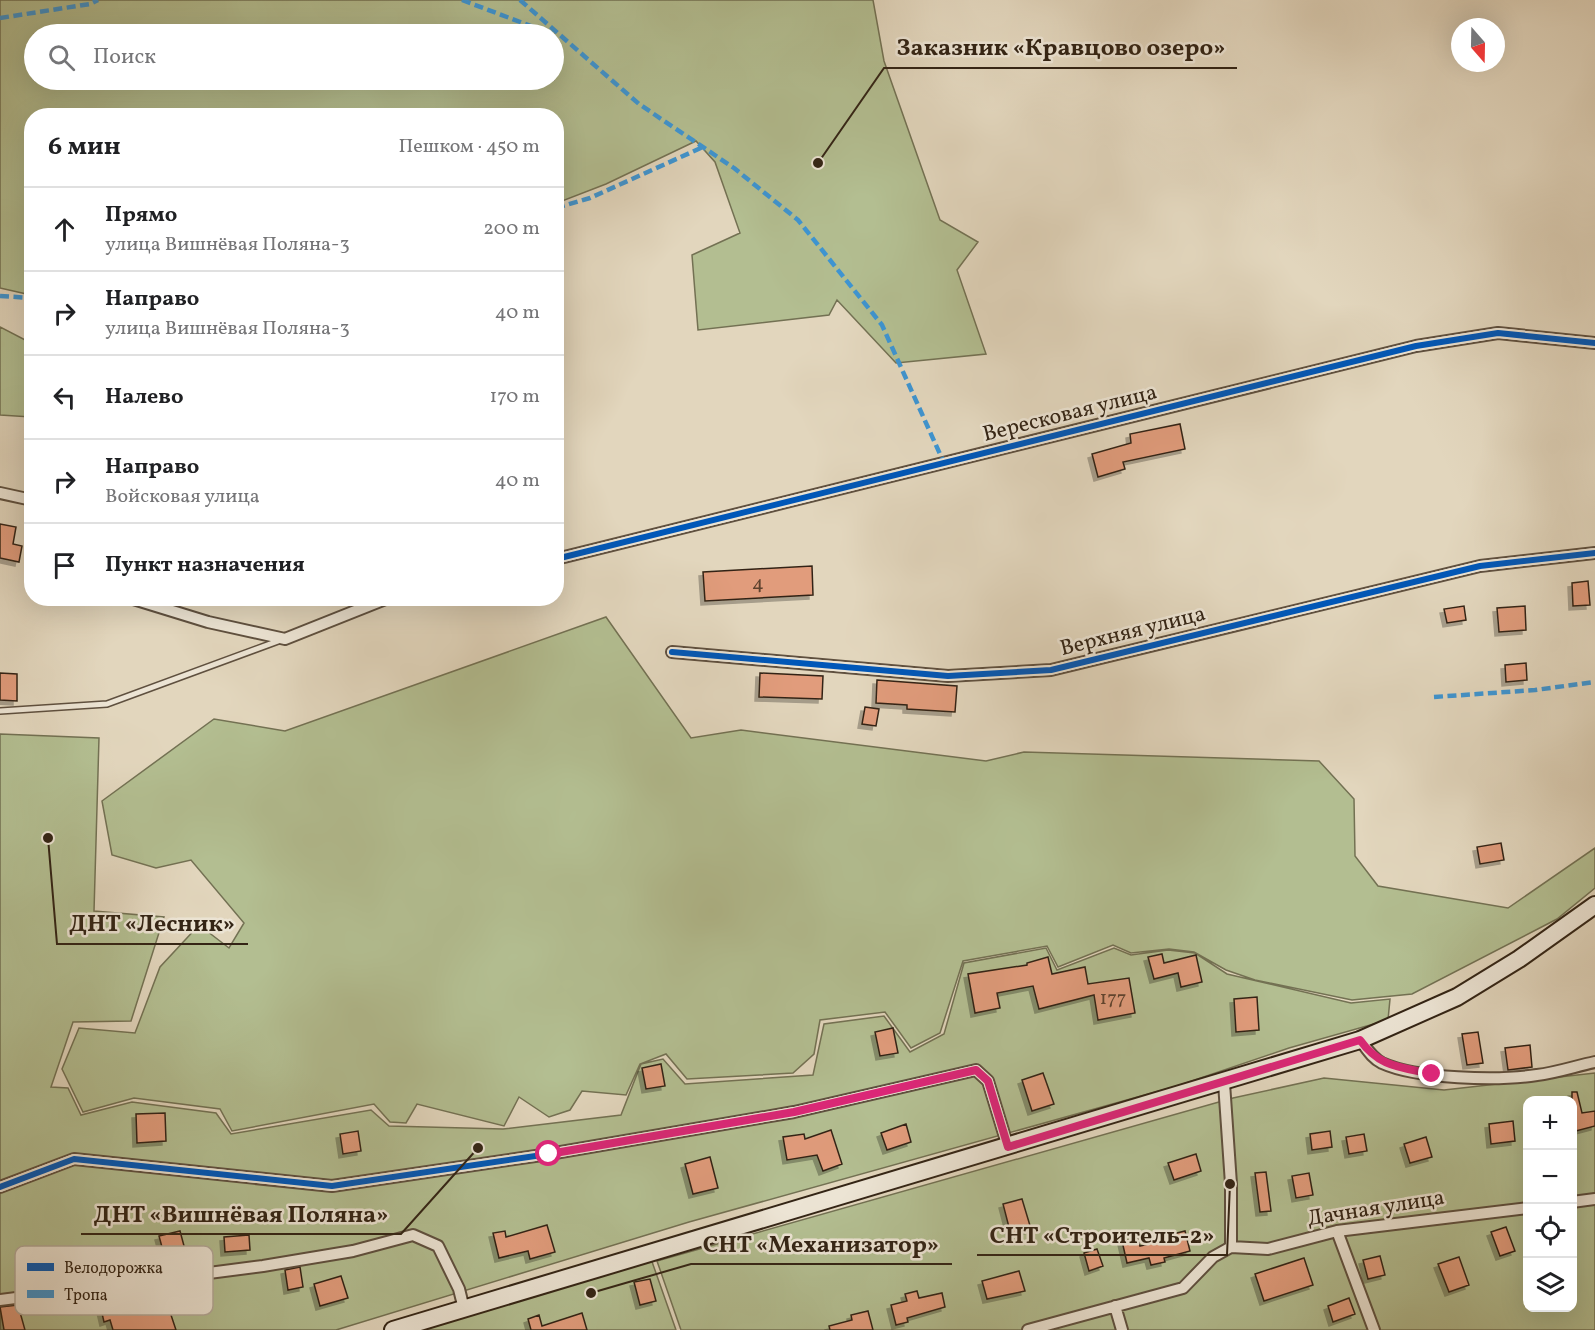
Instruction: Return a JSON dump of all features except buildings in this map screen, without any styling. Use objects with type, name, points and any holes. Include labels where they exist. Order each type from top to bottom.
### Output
[{"type":"main road","points":[[393,1330],[1224,1083],[1360,1040],[1457,997],[1519,959],[1595,904]]},
{"type":"street","name":"Вересковая улица","points":[[564,557],[1416,346],[1498,333],[1595,343]]},
{"type":"street","points":[[0,493],[24,498]]},
{"type":"street","name":"Верхняя улица","points":[[672,652],[948,676],[1052,670],[1480,566],[1595,553]]},
{"type":"street","points":[[156,606],[208,622],[285,639],[368,606]]},
{"type":"street","points":[[1360,1040],[1371,1055],[1384,1063],[1432,1074],[1491,1079],[1538,1075],[1595,1062]]},
{"type":"street","points":[[0,1186],[74,1159],[332,1186],[549,1154],[794,1112],[976,1070],[988,1081],[1008,1147]]},
{"type":"street","points":[[1028,1330],[1183,1288],[1213,1257],[1231,1247],[1231,1184],[1224,1083]]},
{"type":"street","points":[[1577,1201],[1595,1199]]},
{"type":"street","name":"Дачная улица","points":[[1231,1247],[1268,1249],[1337,1231],[1523,1208]]},
{"type":"street","points":[[1337,1231],[1374,1330]]},
{"type":"street","points":[[213,1272],[353,1251],[413,1235],[438,1246],[459,1289],[464,1310]]},
{"type":"street","points":[[0,1300],[15,1298]]},
{"type":"street","points":[[1115,1306],[1122,1330]]},
{"type":"lane","points":[[0,711],[107,704],[285,639]]},
{"type":"green space","points":[[0,0],[873,0],[884,61],[940,220],[978,242],[957,270],[986,354],[896,363],[837,300],[829,315],[698,330],[692,255],[740,233],[715,162],[696,141],[606,184],[564,200],[564,108],[24,108],[24,293],[0,288]]},
{"type":"green space","points":[[0,327],[24,339],[24,417],[0,415]]},
{"type":"green space","points":[[606,617],[691,738],[741,730],[986,761],[1024,752],[1319,761],[1354,799],[1355,856],[1378,886],[1508,908],[1595,848],[1595,888],[1557,919],[1412,994],[1352,1000],[1255,980],[1226,970],[1194,952],[1169,949],[1131,953],[1113,945],[1058,967],[1047,946],[963,961],[940,1033],[911,1048],[885,1012],[820,1020],[814,1054],[793,1073],[687,1079],[666,1054],[640,1064],[626,1095],[582,1091],[570,1110],[549,1117],[519,1097],[504,1126],[417,1104],[406,1123],[390,1122],[374,1104],[232,1131],[220,1109],[134,1098],[83,1112],[62,1069],[79,1028],[135,1033],[160,967],[199,925],[229,948],[244,923],[191,860],[156,868],[112,855],[102,801],[214,719],[285,731]]},
{"type":"green space","points":[[0,734],[99,738],[94,911],[164,917],[131,1021],[73,1022],[51,1087],[68,1088],[81,1115],[132,1102],[216,1113],[231,1134],[371,1110],[389,1126],[503,1129],[621,1115],[641,1064],[663,1059],[685,1084],[813,1075],[824,1024],[884,1016],[910,1052],[944,1034],[964,963],[1046,948],[1057,970],[1114,948],[1131,955],[1168,950],[1195,953],[1227,974],[1351,1003],[1390,999],[1388,1020],[1289,1048],[1177,1086],[689,1222],[336,1330],[0,1330]]},
{"type":"green space","points":[[1595,1073],[1595,1330],[681,1330],[657,1261],[1233,1098],[1324,1078],[1444,1090]]},
{"type":"green space","points":[[650,1256],[676,1330],[389,1330]]},
{"type":"marked path","points":[[0,18],[90,4],[98,0]]},
{"type":"marked path","points":[[462,0],[526,24]]},
{"type":"marked path","points":[[520,0],[547,24]]},
{"type":"marked path","points":[[564,38],[639,104],[734,168],[798,220],[882,325],[944,463]]},
{"type":"marked path","points":[[564,206],[590,198],[703,147]]},
{"type":"marked path","points":[[0,296],[24,298]]},
{"type":"marked path","points":[[1434,697],[1535,690],[1595,682]]},
{"type":"cycle path","points":[[564,557],[1416,346],[1498,333],[1595,343]]},
{"type":"cycle path","points":[[672,652],[948,676],[1051,670],[1480,566],[1595,553]]},
{"type":"cycle path","points":[[0,1187],[74,1159],[332,1186],[549,1154],[794,1112],[976,1070],[988,1081],[1008,1147]]},
{"type":"place","name":"Заказник «Кравцово озеро»","points":[[818,163]]},
{"type":"place","name":"ДНТ «Лесник»","points":[[48,838]]},
{"type":"place","name":"ДНТ «Вишнёвая Поляна»","points":[[478,1148]]},
{"type":"place","name":"СНТ «Строитель-2»","points":[[1230,1184]]},
{"type":"place","name":"СНТ «Механизатор»","points":[[591,1293]]},
{"type":"route","points":[[549,1154],[794,1112],[976,1070],[988,1081],[1008,1147],[1360,1040],[1371,1055],[1384,1063],[1432,1074]]}]
